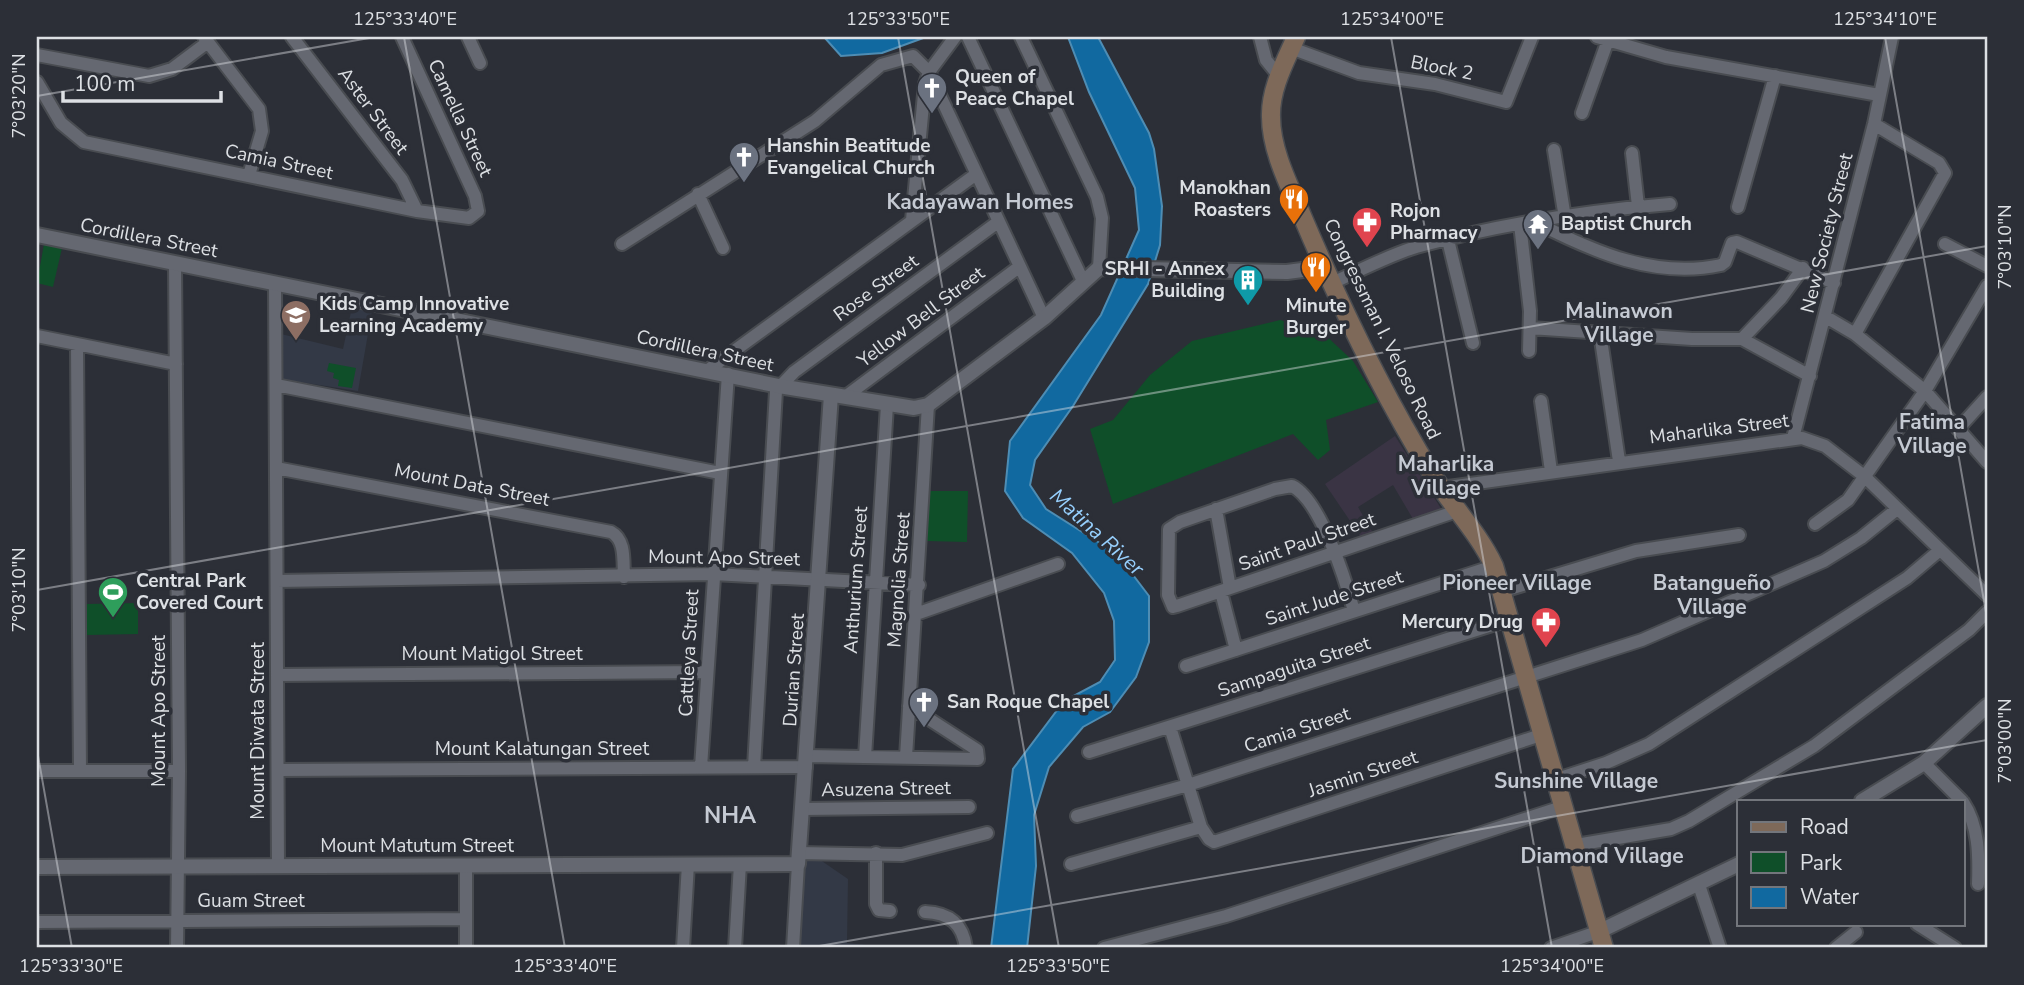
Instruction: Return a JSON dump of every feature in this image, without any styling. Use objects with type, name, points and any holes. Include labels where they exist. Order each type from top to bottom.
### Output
[{"type":"main road","name":"Congressman I. Veloso Road","points":[[1294,42],[1279,76],[1272,103],[1272,132],[1290,186],[1328,275],[1400,418],[1441,488],[1494,566],[1602,940]]},
{"type":"street","name":"Aster Street","points":[[292,37],[402,180],[417,211]]},
{"type":"street","name":"Camella Street","points":[[401,37],[475,197],[478,211],[474,216]]},
{"type":"street","points":[[468,37],[480,63]]},
{"type":"street","points":[[912,220],[929,72],[956,37]]},
{"type":"street","points":[[968,37],[1083,281]]},
{"type":"street","points":[[1021,37],[1097,197],[1102,218],[1105,267]]},
{"type":"street","points":[[1260,37],[1266,60],[1279,76]]},
{"type":"street","name":"Block 2","points":[[1294,42],[1359,73],[1443,85],[1506,102],[1532,37]]},
{"type":"street","name":"New Society Street","points":[[1793,438],[1874,124],[1892,37]]},
{"type":"street","points":[[1582,113],[1602,38],[1637,42],[1666,57],[1879,95]]},
{"type":"street","points":[[37,55],[149,76],[172,69],[206,39],[256,103],[261,116],[262,131],[249,175]]},
{"type":"street","points":[[622,244],[815,121],[881,65],[913,56],[929,72],[1044,318]]},
{"type":"street","points":[[1738,207],[1775,76]]},
{"type":"street","name":"Camia Street","points":[[37,82],[61,123],[76,138],[96,145],[417,211],[462,219],[474,216]]},
{"type":"street","points":[[1854,334],[1945,173],[1939,163],[1874,124]]},
{"type":"street","points":[[1554,150],[1565,218]]},
{"type":"street","points":[[1632,153],[1638,206]]},
{"type":"street","points":[[708,370],[975,175]]},
{"type":"street","points":[[698,194],[723,248]]},
{"type":"street","points":[[928,405],[1044,318],[1083,281],[1105,267],[1328,275],[1414,248],[1520,224],[1638,206],[1670,204]]},
{"type":"street","name":"Rose Street","points":[[779,386],[998,222]]},
{"type":"street","points":[[1537,223],[1587,248],[1624,262],[1693,268],[1716,266],[1725,262],[1731,243],[1737,242],[1834,283]]},
{"type":"street","points":[[1520,224],[1530,328],[1529,351]]},
{"type":"street","name":"Cordillera Street","points":[[37,235],[779,386],[887,405],[914,408],[928,405]]},
{"type":"street","points":[[1448,240],[1473,343]]},
{"type":"street","points":[[1945,244],[1987,265]]},
{"type":"street","name":"Mount Apo Street","points":[[175,263],[179,771],[177,948]]},
{"type":"street","name":"Yellow Bell Street","points":[[838,396],[1019,267]]},
{"type":"street","points":[[1742,339],[1781,298],[1803,268]]},
{"type":"street","name":"Mount Diwata Street","points":[[275,283],[278,866]]},
{"type":"street","points":[[1815,524],[1848,500],[1925,391],[1987,286]]},
{"type":"street","points":[[1826,317],[1854,334],[1925,391],[1987,462]]},
{"type":"street","points":[[1530,328],[1742,339],[1810,376]]},
{"type":"street","points":[[1600,333],[1619,461]]},
{"type":"street","points":[[37,336],[176,363]]},
{"type":"street","points":[[77,345],[80,771]]},
{"type":"street","name":"Cattleya Street","points":[[701,766],[728,374]]},
{"type":"street","points":[[275,385],[720,473]]},
{"type":"street","points":[[754,767],[774,404],[779,386]]},
{"type":"street","name":"Durian Street","points":[[793,948],[818,579],[838,396]]},
{"type":"street","points":[[1958,429],[1987,397]]},
{"type":"street","points":[[1541,401],[1551,471]]},
{"type":"street","name":"Anthurium Street","points":[[865,757],[887,405]]},
{"type":"street","name":"Magnolia Street","points":[[906,757],[919,586],[928,405]]},
{"type":"street","name":"Maharlika Street","points":[[1441,488],[1793,438],[1814,440],[1864,476],[1987,594]]},
{"type":"street","name":"Mount Data Street","points":[[276,468],[611,532],[620,538],[622,544],[624,576]]},
{"type":"street","points":[[1236,650],[1216,509],[1275,489],[1292,486],[1304,496],[1337,552],[1354,611]]},
{"type":"street","name":"Saint Paul Street","points":[[1216,509],[1175,524],[1169,529],[1170,604],[1178,606],[1457,511]]},
{"type":"street","name":"Camia Street","points":[[1077,817],[1188,785],[1642,640],[1802,572],[1854,543],[1897,509]]},
{"type":"street","points":[[1503,591],[1658,546],[1739,535]]},
{"type":"street","points":[[1557,779],[1605,763],[1649,744],[1907,578],[1940,550]]},
{"type":"street","points":[[916,614],[1058,564]]},
{"type":"street","name":"Saint Jude Street","points":[[1186,666],[1494,566]]},
{"type":"street","name":"Mount Apo Street","points":[[277,581],[713,574],[919,586]]},
{"type":"street","points":[[1576,845],[1671,829],[1689,821],[1814,746],[1969,630],[1987,612]]},
{"type":"street","name":"Sampaguita Street","points":[[1089,752],[1511,619]]},
{"type":"street","name":"Mount Matigol Street","points":[[277,675],[707,672]]},
{"type":"street","name":"Mount Kalatungan Street","points":[[278,770],[754,767],[865,757],[976,760],[980,757],[977,750],[909,706]]},
{"type":"street","points":[[1872,799],[1924,763],[1987,706]]},
{"type":"street","points":[[1071,864],[1201,827],[1170,727]]},
{"type":"street","name":"Jasmin Street","points":[[1201,827],[1209,839],[1220,841],[1544,734]]},
{"type":"street","points":[[1924,763],[1961,800]]},
{"type":"street","points":[[37,771],[179,771]]},
{"type":"street","points":[[1104,948],[1226,916],[1565,806]]},
{"type":"street","points":[[1965,806],[1973,821],[1983,869],[1978,884]]},
{"type":"street","name":"Asuzena Street","points":[[803,809],[969,807]]},
{"type":"street","name":"Mount Matutum Street","points":[[37,867],[740,864],[876,853],[911,854],[987,833]]},
{"type":"street","points":[[876,853],[876,904],[879,909],[890,911]]},
{"type":"street","points":[[683,948],[688,864]]},
{"type":"street","points":[[735,948],[740,864]]},
{"type":"street","points":[[466,865],[466,948]]},
{"type":"street","points":[[1551,948],[1602,940],[1737,865]]},
{"type":"street","points":[[1699,884],[1720,948]]},
{"type":"street","points":[[925,912],[949,917],[958,923],[964,932],[966,948]]},
{"type":"street","name":"Guam Street","points":[[37,922],[466,919]]},
{"type":"street","points":[[1920,926],[1955,948]]},
{"type":"street","points":[[1836,948],[1857,932]]},
{"type":"shaded area","name":"Kids Camp Innovative Learning Academy","points":[[352,307],[372,311],[358,391],[280,379],[281,334],[343,349]]},
{"type":"shaded area","points":[[1395,436],[1442,510],[1413,519],[1393,485],[1358,507],[1373,533],[1361,537],[1325,484]]},
{"type":"shaded area","points":[[805,855],[813,855],[848,879],[847,943],[895,948],[800,948]]},
{"type":"green space","points":[[44,244],[62,248],[53,287],[37,283]]},
{"type":"green space","points":[[1280,320],[1321,331],[1353,361],[1378,402],[1326,420],[1330,450],[1318,460],[1293,434],[1113,504],[1090,429],[1113,420],[1150,375],[1192,341]]},
{"type":"green space","points":[[329,363],[356,368],[352,388],[338,386],[339,380],[333,378],[334,373],[327,371]]},
{"type":"green space","points":[[929,491],[968,491],[967,542],[927,541]]},
{"type":"green space","name":"Central Park Covered Court","points":[[138,603],[138,634],[87,635],[87,604]]},
{"type":"water","points":[[824,37],[926,37],[882,53],[841,56]]},
{"type":"water","points":[[1068,37],[1098,37],[1149,133],[1154,149],[1162,206],[1160,245],[1148,284],[1073,406],[1035,460],[1030,485],[1046,509],[1117,554],[1149,596],[1149,642],[1136,677],[1110,712],[1083,727],[1049,767],[1034,815],[1036,866],[1027,948],[991,948],[1013,769],[1064,701],[1100,682],[1115,660],[1114,621],[1104,593],[1072,553],[1023,518],[1005,491],[1010,441],[1101,315],[1139,230],[1135,188],[1089,92]]},
{"type":"place","name":"Queen of Peace Chapel","points":[[932,115]]},
{"type":"place","name":"Hanshin Beatitude Evangelical Church","points":[[744,184]]},
{"type":"place","name":"Manokhan Roasters","points":[[1294,226]]},
{"type":"place","name":"Rojon Pharmacy","points":[[1367,249]]},
{"type":"place","name":"Baptist Church","points":[[1538,251]]},
{"type":"place","name":"Minute Burger","points":[[1316,294]]},
{"type":"place","name":"SRHI - Annex Building","points":[[1248,307]]},
{"type":"place","name":"Kids Camp Innovative Learning Academy","points":[[296,342]]},
{"type":"place","name":"Central Park Covered Court","points":[[113,619]]},
{"type":"place","name":"Mercury Drug","points":[[1546,649]]},
{"type":"place","name":"San Roque Chapel","points":[[924,729]]},
{"type":"district","name":"Kadayawan Homes","points":[[980,202]]},
{"type":"district","name":"Malinawon Village","points":[[1619,323]]},
{"type":"district","name":"Fatima Village","points":[[1932,434]]},
{"type":"district","name":"Maharlika Village","points":[[1446,476]]},
{"type":"district","name":"Pioneer Village","points":[[1517,583]]},
{"type":"district","name":"Batangueño Village","points":[[1712,595]]},
{"type":"district","name":"Sunshine Village","points":[[1576,781]]},
{"type":"district","name":"NHA","points":[[730,815]]},
{"type":"district","name":"Diamond Village","points":[[1602,856]]},
{"type":"water label","name":"Matina River","points":[[1097,532]]}]
